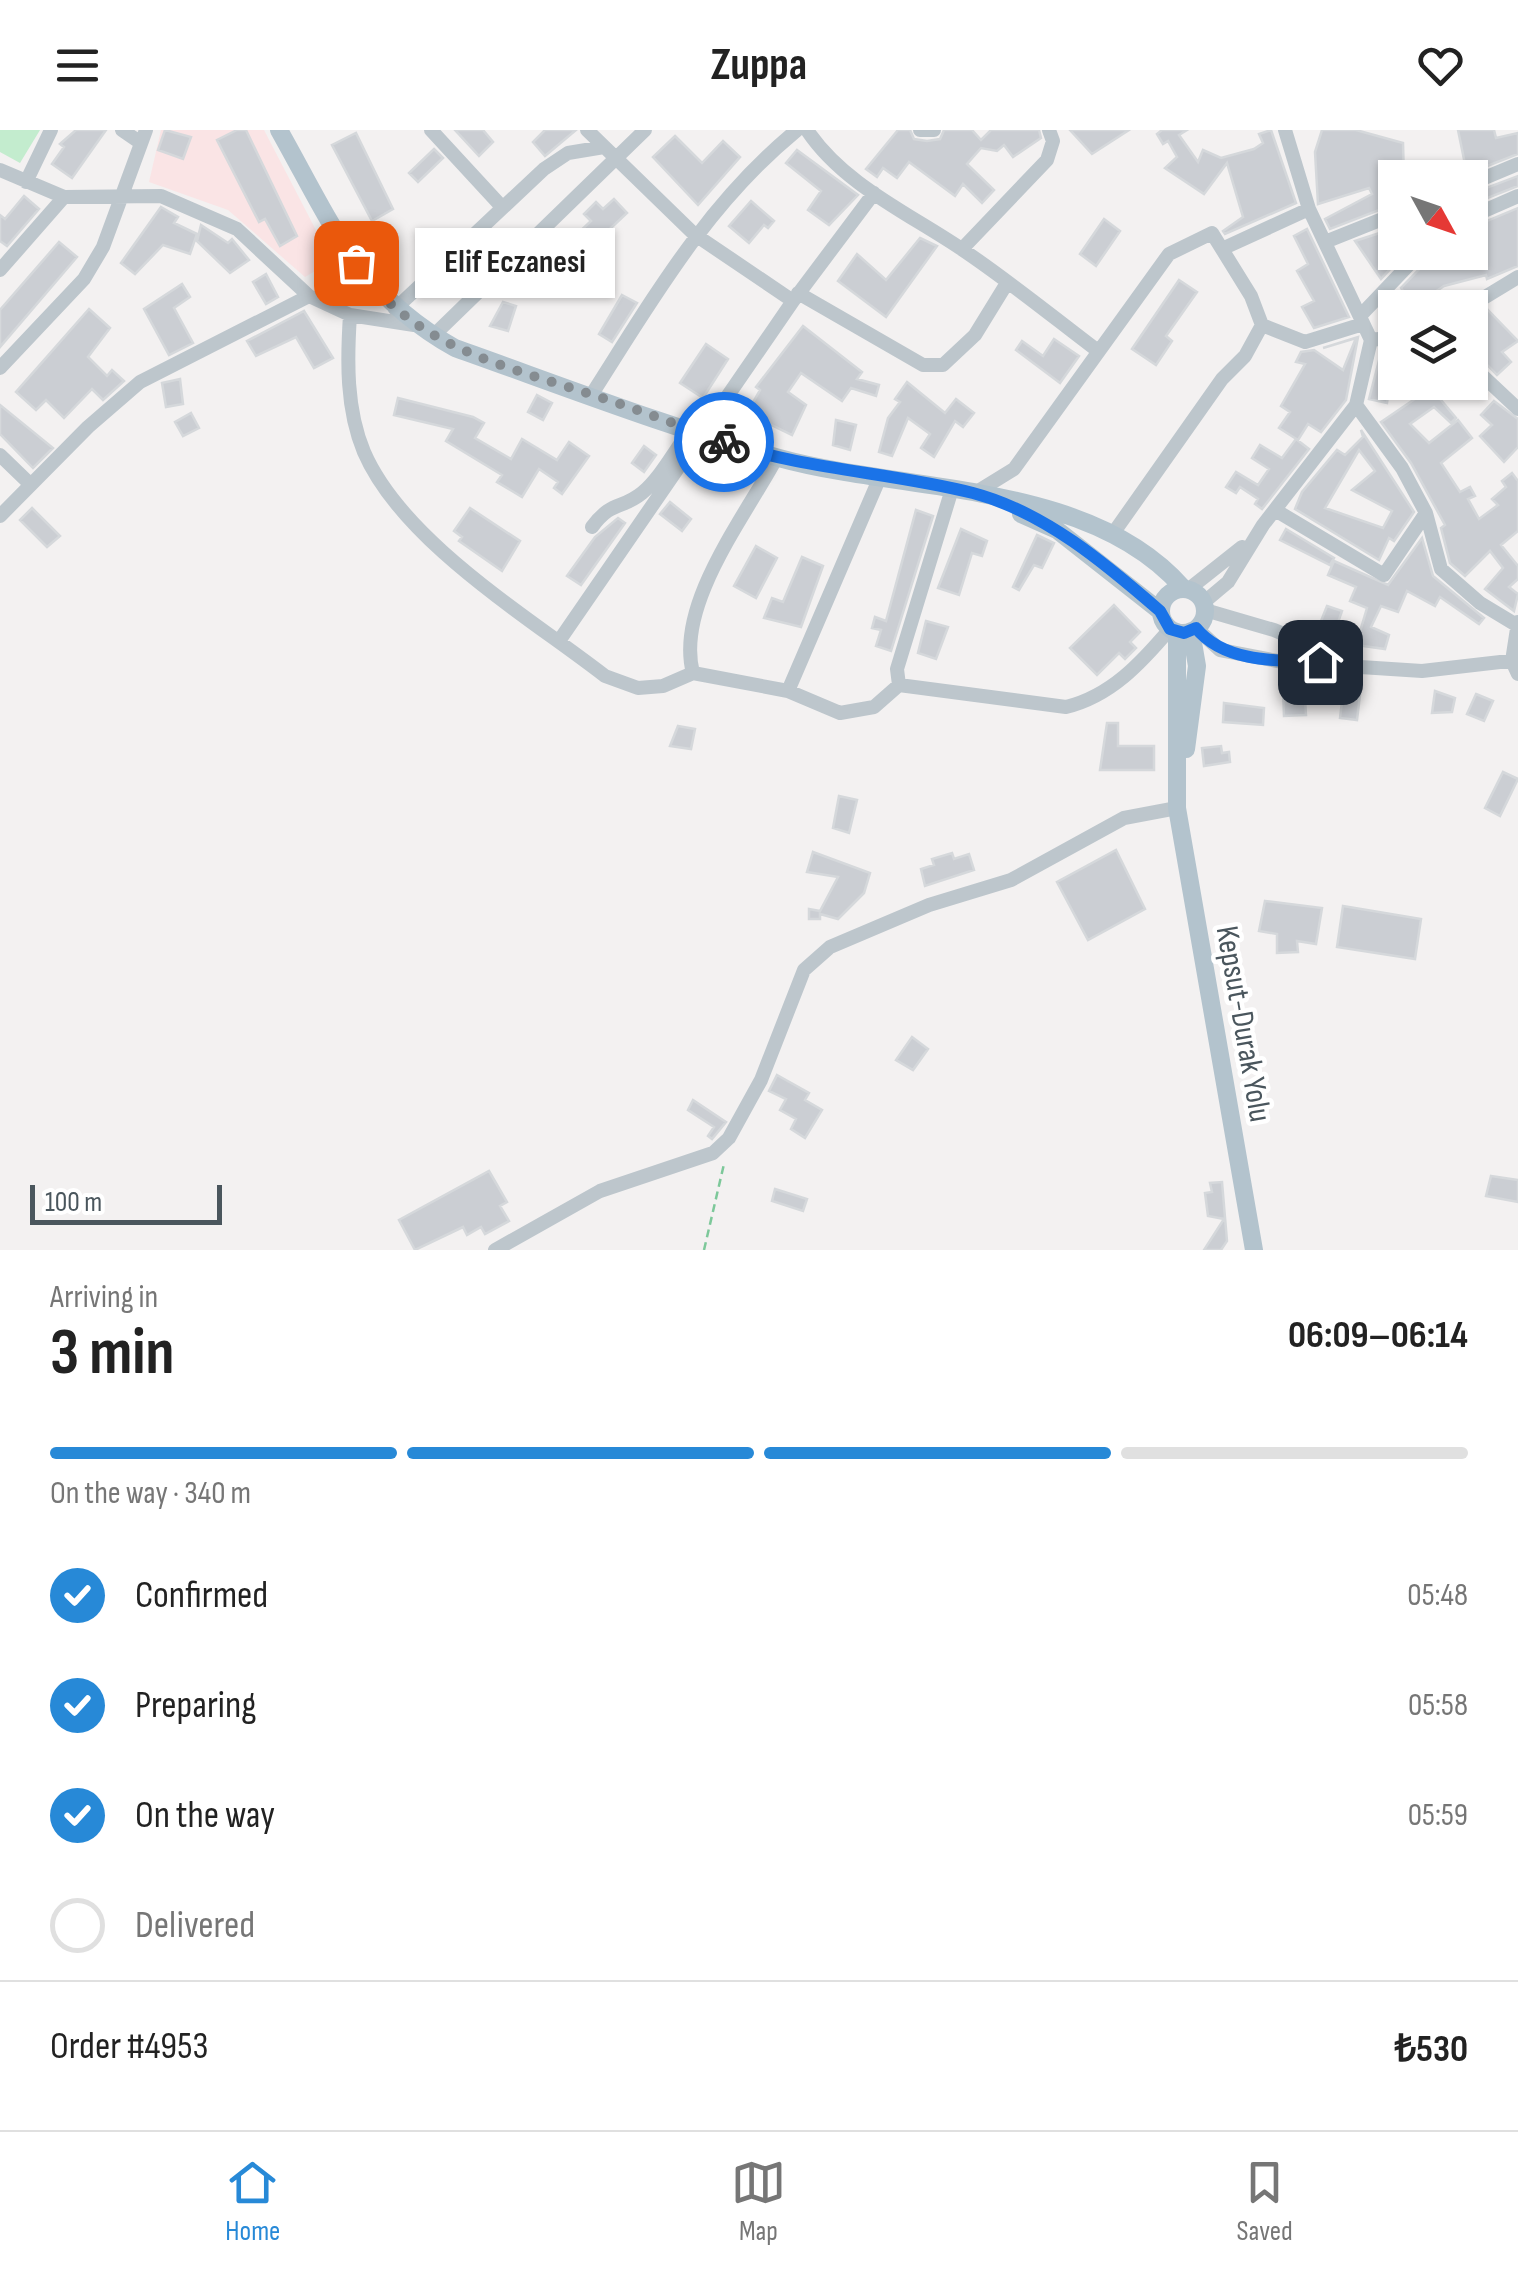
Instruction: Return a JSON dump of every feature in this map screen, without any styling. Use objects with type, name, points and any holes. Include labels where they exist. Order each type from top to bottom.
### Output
[{"type":"main road","points":[[279,130],[371,287],[414,325],[455,348],[777,457],[975,494],[1084,520],[1163,566],[1204,607],[1184,630],[1057,530],[975,494]]},
{"type":"main road","points":[[290,130],[341,240]]},
{"type":"main road","points":[[1160,611],[1170,593],[1186,589]]},
{"type":"main road","name":"Kepsut-Durak Yolu","points":[[1184,630],[1197,666],[1177,808],[1254,1250]]},
{"type":"street","points":[[26,182],[50,130]]},
{"type":"street","points":[[0,368],[84,279],[103,247],[142,136],[122,130]]},
{"type":"street","points":[[431,130],[502,207]]},
{"type":"street","points":[[587,130],[694,234],[796,297],[923,365],[943,365],[974,335],[1007,283]]},
{"type":"street","points":[[433,336],[645,130]]},
{"type":"street","points":[[592,394],[694,234],[766,156],[797,130]]},
{"type":"street","points":[[807,130],[821,151],[874,193],[962,249],[1098,350]]},
{"type":"street","points":[[920,130],[934,130]]},
{"type":"street","points":[[962,249],[1046,160],[1053,141],[1049,130]]},
{"type":"street","points":[[1285,130],[1309,209],[1371,340],[1356,404],[1264,525],[1228,582],[1204,607],[1358,663]]},
{"type":"street","points":[[396,309],[502,207],[568,152],[604,147]]},
{"type":"street","points":[[1488,176],[1518,164]]},
{"type":"street","points":[[0,170],[64,197],[160,196],[237,228],[309,296],[350,315],[414,325]]},
{"type":"street","points":[[558,640],[695,432],[874,193]]},
{"type":"street","points":[[1488,209],[1518,196]]},
{"type":"street","points":[[0,270],[64,197]]},
{"type":"street","points":[[1224,248],[1309,209]]},
{"type":"street","points":[[1325,242],[1378,221]]},
{"type":"street","points":[[975,494],[1014,469],[1169,254],[1212,234],[1224,248],[1262,325],[1306,342],[1362,320],[1405,270]]},
{"type":"street","points":[[1488,296],[1518,277]]},
{"type":"street","points":[[0,516],[29,483],[140,382],[309,296]]},
{"type":"street","points":[[350,315],[347,363],[354,416],[364,452],[391,498],[429,541],[605,676],[638,688],[662,686],[693,674],[788,692],[840,713],[874,708],[899,685],[1066,706],[1092,701],[1184,630],[1220,650],[1283,662],[1358,663],[1422,671],[1516,665],[1518,624],[1480,603],[1441,569],[1426,513],[1402,468],[1356,404]]},
{"type":"street","points":[[1112,535],[1222,379],[1251,347],[1262,325]]},
{"type":"street","points":[[1371,340],[1378,339]]},
{"type":"street","points":[[1488,381],[1518,409]]},
{"type":"street","points":[[592,527],[610,506],[647,488],[695,432]]},
{"type":"street","points":[[0,455],[29,483]]},
{"type":"street","points":[[693,674],[686,648],[692,616],[777,457]]},
{"type":"street","points":[[788,692],[880,478]]},
{"type":"street","points":[[899,685],[897,669],[952,490]]},
{"type":"street","points":[[1275,510],[1384,575],[1426,513]]},
{"type":"street","points":[[1186,589],[1264,525]]},
{"type":"street","points":[[495,1250],[600,1191],[713,1153],[728,1138],[761,1080],[804,970],[830,947],[929,905],[1011,880],[1124,818],[1177,808]]},
{"type":"path","points":[[704,1250],[728,1138]]},
{"type":"shaded area","points":[[161,130],[264,130],[332,261],[305,277],[228,210],[149,182]]},
{"type":"green space","points":[[0,130],[40,130],[20,163],[0,152]]},
{"type":"building","points":[[76,130],[106,130],[72,178],[52,164],[64,147],[60,144]]},
{"type":"building","points":[[165,130],[191,137],[183,159],[158,150]]},
{"type":"building","points":[[246,130],[297,236],[280,246],[265,219],[259,222],[217,140]]},
{"type":"building","points":[[455,130],[483,130],[493,142],[479,156]]},
{"type":"building","points":[[545,130],[576,130],[545,156],[533,142]]},
{"type":"building","points":[[898,130],[910,130],[914,139],[927,141],[940,139],[944,130],[972,130],[981,140],[991,130],[1039,130],[1041,138],[1013,157],[1004,145],[997,151],[981,148],[967,164],[994,190],[982,203],[963,184],[955,196],[909,162],[897,178],[883,168],[877,177],[866,169]]},
{"type":"building","points":[[1070,130],[1129,130],[1092,154]]},
{"type":"building","points":[[1162,130],[1187,130],[1179,135],[1198,162],[1203,150],[1221,158],[1254,149],[1263,143],[1259,134],[1271,130],[1296,203],[1225,234],[1223,231],[1243,217],[1227,163],[1204,194],[1165,168],[1177,157],[1168,141],[1163,144],[1157,134]]},
{"type":"building","points":[[1322,130],[1356,130],[1403,143],[1403,160],[1378,160],[1378,211],[1330,229],[1325,219],[1372,194],[1369,188],[1318,204],[1315,152]]},
{"type":"building","points":[[1458,130],[1494,130],[1496,138],[1518,133],[1518,154],[1488,166],[1488,160],[1464,160]]},
{"type":"building","points":[[356,133],[393,209],[372,221],[332,145]]},
{"type":"building","points":[[675,136],[702,163],[723,141],[740,157],[698,205],[653,157]]},
{"type":"building","points":[[434,149],[443,158],[418,182],[409,173]]},
{"type":"building","points":[[797,150],[858,195],[829,225],[808,210],[821,191],[786,163]]},
{"type":"building","points":[[1518,176],[1518,186],[1488,198],[1488,187]]},
{"type":"building","points":[[24,196],[39,209],[7,246],[0,241],[0,215],[5,219]]},
{"type":"building","points":[[614,199],[627,213],[595,243],[603,251],[584,272],[559,251],[591,221],[584,214],[596,202],[603,209]]},
{"type":"building","points":[[751,201],[774,221],[768,228],[764,225],[749,243],[729,226]]},
{"type":"building","points":[[161,207],[178,217],[174,223],[197,234],[190,254],[163,245],[135,274],[121,263]]},
{"type":"building","points":[[1518,208],[1518,266],[1487,279],[1486,275],[1438,290],[1402,290],[1418,270],[1488,270],[1488,220]]},
{"type":"building","points":[[1104,219],[1120,231],[1096,266],[1080,254]]},
{"type":"building","points":[[201,225],[228,243],[232,239],[249,260],[230,273],[197,241]]},
{"type":"building","points":[[1307,229],[1349,317],[1314,328],[1302,307],[1314,301],[1297,271],[1308,264],[1294,236]]},
{"type":"building","points":[[1378,234],[1378,270],[1389,270],[1381,279],[1355,241]]},
{"type":"building","points":[[920,238],[937,246],[886,317],[838,281],[857,254],[886,280]]},
{"type":"building","points":[[59,242],[77,257],[0,347],[0,310]]},
{"type":"building","points":[[266,274],[278,297],[266,304],[253,282]]},
{"type":"building","points":[[1179,280],[1197,292],[1166,336],[1172,341],[1156,365],[1132,349]]},
{"type":"building","points":[[182,284],[190,297],[174,308],[193,343],[169,355],[144,309]]},
{"type":"building","points":[[622,295],[637,303],[612,342],[599,334]]},
{"type":"building","points":[[503,302],[516,306],[508,331],[490,326]]},
{"type":"building","points":[[89,309],[110,328],[88,357],[107,376],[112,370],[124,381],[103,400],[92,389],[64,418],[46,400],[36,410],[16,392]]},
{"type":"building","points":[[1488,310],[1518,341],[1502,352],[1511,362],[1497,375],[1488,366]]},
{"type":"building","points":[[304,311],[333,358],[314,368],[296,337],[256,356],[247,341]]},
{"type":"building","points":[[803,326],[862,372],[857,379],[879,385],[876,396],[851,388],[842,401],[801,373],[788,392],[806,405],[792,435],[747,413],[760,390],[756,387]]},
{"type":"building","points":[[1358,337],[1346,400],[1321,432],[1308,424],[1298,440],[1279,428],[1290,412],[1281,406],[1305,364],[1296,362],[1301,352],[1314,350],[1343,370],[1356,338],[1323,348]]},
{"type":"building","points":[[1054,339],[1079,356],[1060,383],[1016,350],[1022,341],[1043,356]]},
{"type":"building","points":[[706,344],[728,359],[703,398],[680,383]]},
{"type":"building","points":[[1378,364],[1378,400],[1387,403],[1369,399]]},
{"type":"building","points":[[180,379],[183,404],[166,407],[162,383]]},
{"type":"building","points":[[907,382],[945,413],[956,399],[974,413],[963,427],[955,421],[934,457],[921,448],[930,434],[908,418],[892,456],[879,452],[888,418],[900,402],[895,399]]},
{"type":"building","points":[[537,395],[552,403],[543,420],[528,412]]},
{"type":"building","points":[[398,398],[473,417],[484,423],[475,438],[511,459],[522,439],[557,460],[569,442],[589,456],[562,494],[554,488],[558,482],[539,469],[522,497],[497,482],[502,475],[446,441],[453,429],[394,415]]},
{"type":"building","points":[[1413,400],[1441,400],[1456,418],[1451,423],[1434,407],[1410,424],[1429,443],[1458,420],[1472,438],[1441,463],[1460,492],[1470,487],[1475,496],[1468,499],[1479,519],[1498,505],[1492,499],[1506,487],[1502,481],[1512,473],[1518,481],[1518,531],[1501,545],[1518,566],[1518,579],[1509,587],[1518,594],[1514,611],[1485,589],[1503,568],[1490,551],[1465,576],[1450,563],[1441,528],[1445,525],[1411,463],[1381,422]]},
{"type":"building","points":[[1494,401],[1518,419],[1518,447],[1504,462],[1480,436],[1492,425],[1481,415]]},
{"type":"building","points":[[0,405],[53,448],[33,468],[0,434]]},
{"type":"building","points":[[191,413],[199,428],[183,436],[175,422]]},
{"type":"building","points":[[836,420],[856,425],[850,450],[833,445]]},
{"type":"building","points":[[1361,430],[1414,512],[1394,541],[1389,538],[1379,560],[1295,509],[1302,492],[1337,450],[1345,455],[1363,437]],"holes":[[[1359,450],[1375,471],[1352,490],[1392,511],[1383,528],[1325,508]]]},
{"type":"building","points":[[1296,439],[1309,449],[1262,509],[1255,504],[1258,499],[1240,487],[1236,493],[1226,487],[1236,472],[1258,485],[1269,469],[1252,458],[1260,445],[1282,458]]},
{"type":"building","points":[[644,446],[656,455],[644,472],[632,463]]},
{"type":"building","points":[[670,502],[691,519],[682,531],[660,514]]},
{"type":"building","points":[[32,508],[60,536],[47,547],[20,520]]},
{"type":"building","points":[[470,508],[520,541],[502,571],[459,541],[462,537],[454,531]]},
{"type":"building","points":[[916,510],[933,516],[891,651],[876,646],[881,630],[872,628],[875,617],[886,621]]},
{"type":"building","points":[[618,518],[625,523],[581,585],[567,576],[595,537]]},
{"type":"building","points":[[961,529],[987,541],[982,556],[972,553],[959,595],[938,588]]},
{"type":"building","points":[[1286,529],[1334,558],[1330,565],[1280,540]]},
{"type":"building","points":[[1037,535],[1054,543],[1042,568],[1034,565],[1019,590],[1013,587]]},
{"type":"building","points":[[1422,538],[1433,576],[1484,618],[1479,624],[1440,597],[1435,606],[1407,591],[1398,612],[1381,606],[1371,627],[1389,635],[1385,649],[1356,645],[1367,608],[1350,601],[1356,587],[1328,575],[1334,561],[1388,585]]},
{"type":"building","points":[[756,546],[777,558],[756,598],[734,586]]},
{"type":"building","points":[[802,557],[823,566],[801,627],[764,618],[772,598],[783,602]]},
{"type":"building","points":[[1114,605],[1140,632],[1130,642],[1136,648],[1125,659],[1119,653],[1097,675],[1070,648]]},
{"type":"building","points":[[1327,606],[1342,611],[1333,637],[1317,631]]},
{"type":"building","points":[[926,621],[948,627],[936,659],[918,653]]},
{"type":"building","points":[[1308,684],[1327,685],[1326,700],[1305,698],[1306,715],[1284,716],[1283,691],[1307,689]]},
{"type":"building","points":[[1435,691],[1455,698],[1452,712],[1432,713]]},
{"type":"building","points":[[1343,693],[1360,695],[1357,720],[1340,718]]},
{"type":"building","points":[[1476,694],[1493,701],[1484,721],[1467,714]]},
{"type":"building","points":[[1224,703],[1264,708],[1263,725],[1223,722]]},
{"type":"building","points":[[1107,723],[1118,723],[1118,746],[1154,746],[1154,770],[1100,770]]},
{"type":"building","points":[[678,726],[695,729],[691,749],[670,746]]},
{"type":"building","points":[[1221,746],[1222,753],[1229,752],[1230,762],[1204,766],[1202,748]]},
{"type":"building","points":[[1503,772],[1518,779],[1500,816],[1485,808]]},
{"type":"building","points":[[839,796],[857,800],[849,833],[833,828]]},
{"type":"building","points":[[1116,850],[1145,909],[1088,940],[1057,882]]},
{"type":"building","points":[[813,852],[870,873],[864,893],[838,919],[820,914],[820,919],[809,919],[809,909],[820,911],[838,877],[807,872]]},
{"type":"building","points":[[952,853],[954,859],[969,854],[974,870],[925,886],[921,869],[934,865],[932,859]]},
{"type":"building","points":[[1265,901],[1322,908],[1316,944],[1297,941],[1298,952],[1277,953],[1277,934],[1259,931]]},
{"type":"building","points":[[1343,906],[1421,919],[1415,959],[1337,947]]},
{"type":"building","points":[[912,1037],[928,1049],[913,1070],[896,1060]]},
{"type":"building","points":[[777,1075],[809,1093],[805,1100],[822,1110],[805,1138],[791,1129],[796,1119],[780,1110],[786,1099],[769,1091]]},
{"type":"building","points":[[693,1100],[726,1122],[712,1139],[708,1136],[714,1127],[688,1110]]},
{"type":"building","points":[[489,1171],[507,1202],[500,1206],[509,1221],[485,1234],[481,1227],[467,1235],[463,1227],[415,1250],[399,1220]]},
{"type":"building","points":[[1491,1176],[1518,1180],[1518,1202],[1486,1196]]},
{"type":"building","points":[[1222,1182],[1227,1241],[1221,1250],[1204,1250],[1224,1219],[1208,1216],[1205,1193],[1212,1192],[1210,1183]]},
{"type":"building","points":[[775,1189],[807,1199],[803,1211],[772,1201]]},
{"type":"way so far","points":[[356,263],[371,287],[414,325],[455,348],[724,442]]},
{"type":"place","name":"Elif Eczanesi","points":[[356,263]]},
{"type":"route","points":[[724,442],[814,468],[975,494],[1057,530],[1160,611],[1170,629],[1184,633],[1196,628],[1220,650],[1283,662],[1320,662]]}]
